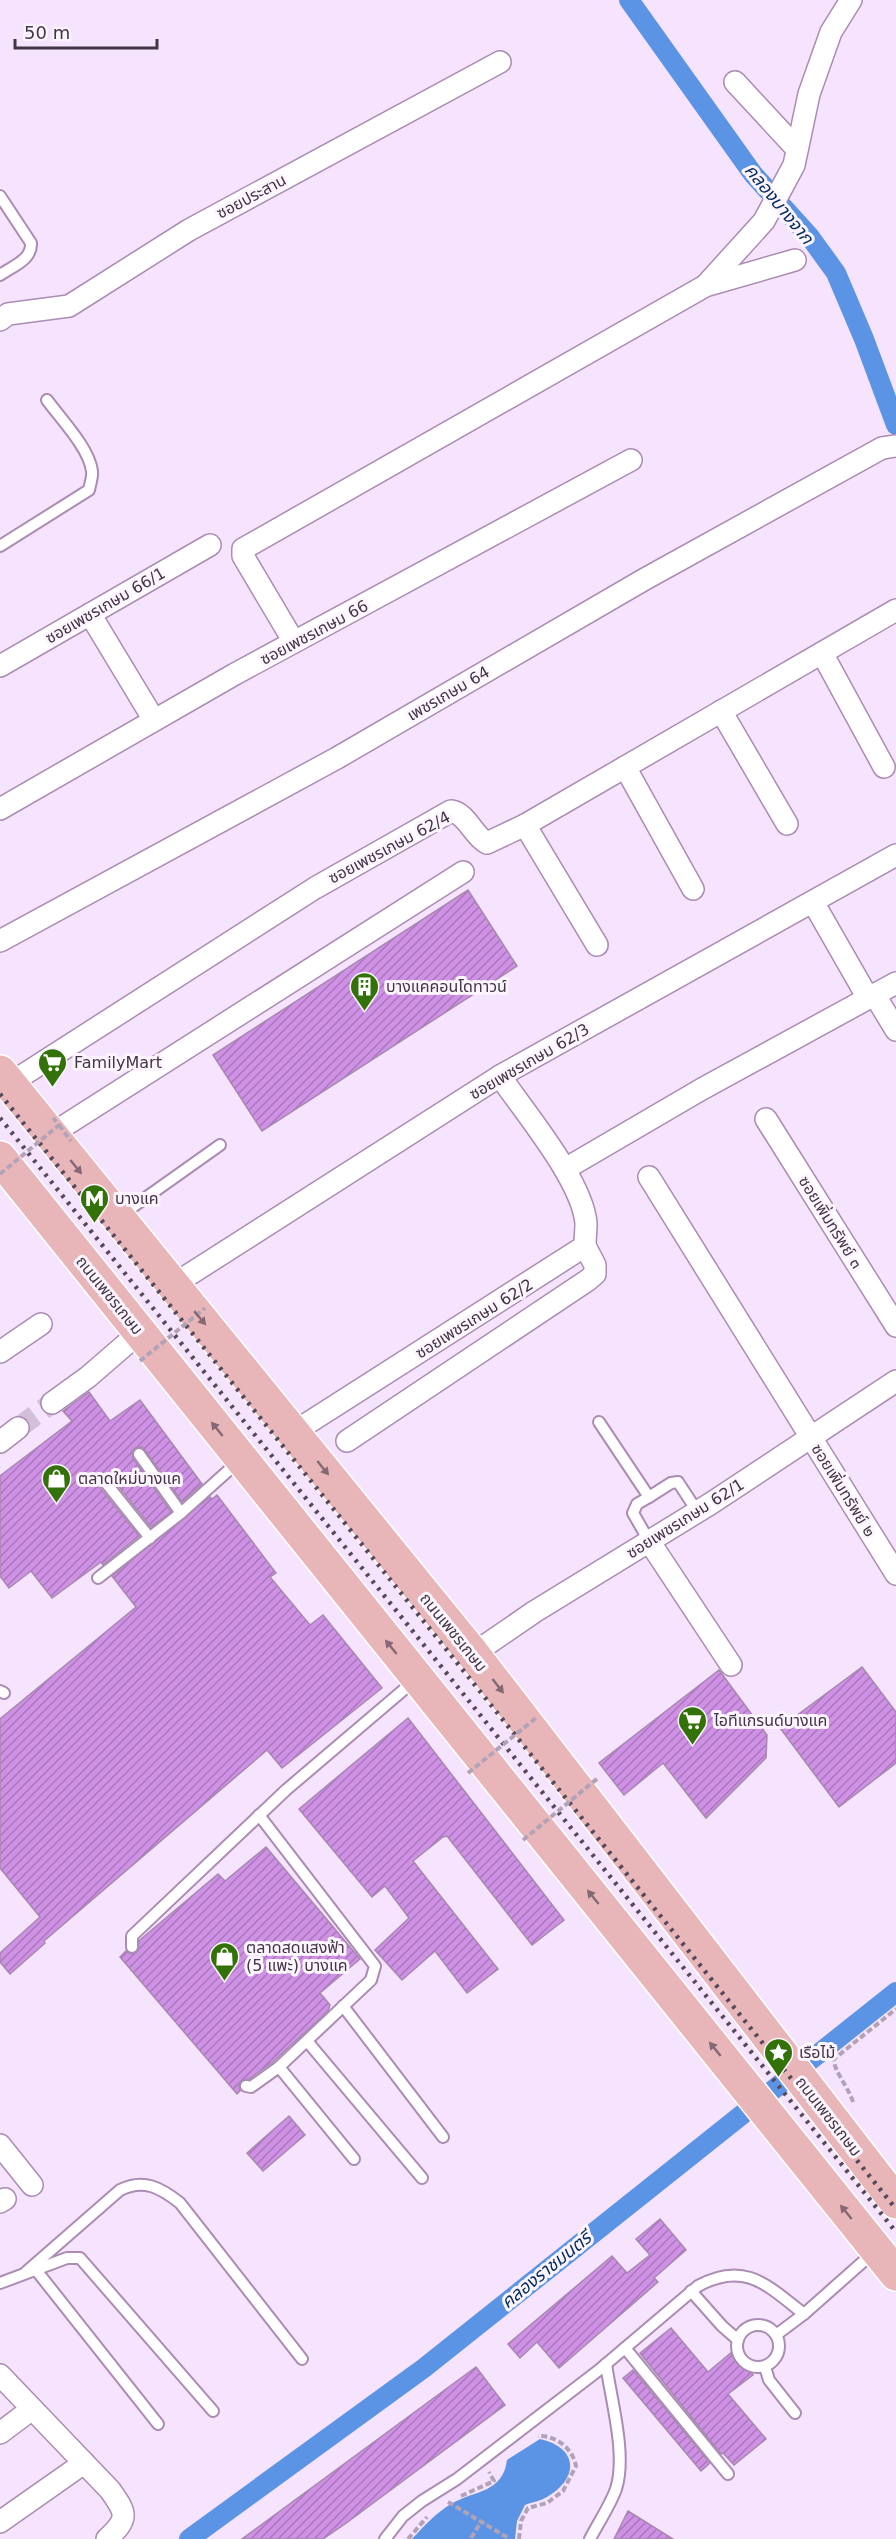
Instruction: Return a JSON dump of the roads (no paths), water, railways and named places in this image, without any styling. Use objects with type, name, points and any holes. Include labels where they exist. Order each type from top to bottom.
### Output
[{"type":"main road","name":"ถนนเพชรเกษม","points":[[5,1078],[58,1130],[117,1217],[294,1432],[472,1654],[821,2106],[892,2190]]},
{"type":"main road","name":"ถนนเพชรเกษม","points":[[0,1158],[140,1347],[241,1459],[886,2262]]},
{"type":"street","points":[[705,286],[764,221],[796,157],[809,94],[827,42],[851,0]]},
{"type":"street","name":"ซอยประสาน","points":[[0,320],[8,314],[69,306],[189,230],[500,62]]},
{"type":"street","points":[[735,82],[796,157]]},
{"type":"street","points":[[294,642],[243,556],[243,549],[705,286],[795,260]]},
{"type":"street","name":"เพชรเกษม 64","points":[[0,941],[337,758],[645,579],[889,447]]},
{"type":"street","name":"ซอยเพชรเกษม 66","points":[[0,809],[294,642],[630,460]]},
{"type":"street","name":"ซอยเพชรเกษม 66/1","points":[[0,666],[210,545]]},
{"type":"street","name":"ซอยเพชรเกษม 62/4","points":[[5,1078],[315,888],[451,811],[460,814],[485,842],[525,825],[896,610]]},
{"type":"street","points":[[90,614],[154,720]]},
{"type":"street","points":[[822,653],[884,767]]},
{"type":"street","points":[[721,711],[787,824]]},
{"type":"street","points":[[625,767],[693,889]]},
{"type":"street","points":[[525,825],[597,945]]},
{"type":"street","name":"ซอยเพชรเกษม 62/3","points":[[173,1286],[500,1076],[896,855]]},
{"type":"street","points":[[58,1130],[463,872]]},
{"type":"street","points":[[813,902],[871,996],[896,1030]]},
{"type":"street","points":[[565,1169],[896,982]]},
{"type":"street","points":[[347,1442],[595,1274],[595,1265],[585,1246],[586,1221],[577,1194],[565,1169],[500,1076]]},
{"type":"street","name":"ซอยเพิ่มทรัพย์ ๓","points":[[766,1119],[896,1326]]},
{"type":"street","name":"ซอยเพิ่มทรัพย์ ๒","points":[[649,1177],[896,1574]]},
{"type":"street","name":"ซอยเพชรเกษม 62/2","points":[[294,1432],[585,1246]]},
{"type":"street","points":[[538,1278],[556,1301]]},
{"type":"street","points":[[482,1313],[500,1339]]},
{"type":"street","points":[[1,1350],[41,1323]]},
{"type":"street","points":[[52,1403],[88,1377],[140,1347]]},
{"type":"street","name":"ซอยเพชรเกษม 62/1","points":[[472,1654],[534,1612],[698,1511],[896,1381]]},
{"type":"street","points":[[0,1442],[18,1428]]},
{"type":"street","points":[[649,1541],[731,1665]]},
{"type":"street","points":[[0,2145],[32,2186]]},
{"type":"street","points":[[0,2375],[110,2490],[122,2509],[124,2517],[122,2524],[107,2539]]},
{"type":"street","points":[[0,2433],[32,2409]]},
{"type":"street","points":[[0,2522],[84,2463]]},
{"type":"lane","points":[[0,196],[31,243],[31,250],[28,256],[0,275]]},
{"type":"lane","points":[[0,546],[89,490],[92,474],[90,463],[47,399]]},
{"type":"lane","points":[[117,1217],[220,1145]]},
{"type":"lane","points":[[599,1422],[649,1497]]},
{"type":"lane","points":[[139,1454],[181,1513]]},
{"type":"lane","points":[[98,1578],[181,1513],[241,1459]]},
{"type":"lane","points":[[649,1541],[633,1513],[637,1504],[671,1483],[678,1482],[698,1511]]},
{"type":"lane","points":[[106,1484],[150,1538]]},
{"type":"lane","points":[[132,1947],[132,1936],[259,1815],[417,1679]]},
{"type":"lane","points":[[246,2086],[250,2087],[279,2067],[307,2041],[371,1980],[375,1966],[259,1815]]},
{"type":"lane","points":[[343,2006],[443,2137]]},
{"type":"lane","points":[[307,2041],[422,2178]]},
{"type":"lane","points":[[279,2067],[354,2159]]},
{"type":"lane","points":[[31,2271],[120,2190],[131,2184],[145,2183],[164,2190],[180,2203],[302,2359]]},
{"type":"lane","points":[[0,2283],[67,2258],[80,2258],[213,2411]]},
{"type":"lane","points":[[776,2335],[804,2314],[886,2262]]},
{"type":"lane","points":[[31,2271],[158,2424]]},
{"type":"lane","points":[[385,2539],[403,2516],[457,2479],[606,2364],[692,2292],[713,2278],[732,2274],[751,2277],[770,2287],[804,2314]]},
{"type":"lane","points":[[692,2292],[722,2326],[738,2340]]},
{"type":"lane","points":[[759,2325],[772,2330],[776,2335],[779,2341],[778,2354],[775,2360],[765,2367],[751,2367],[738,2355],[738,2340],[745,2329],[759,2325]]},
{"type":"lane","points":[[625,2348],[728,2474]]},
{"type":"lane","points":[[590,2539],[615,2491],[620,2474],[606,2364]]},
{"type":"lane","points":[[765,2367],[769,2380],[795,2413]]},
{"type":"water","points":[[540,2439],[553,2443],[568,2456],[569,2473],[565,2481],[545,2498],[525,2505],[517,2521],[515,2539],[412,2539],[430,2520],[446,2508],[460,2499],[494,2485],[500,2479],[507,2460]]},
{"type":"waterway","name":"คลองบางจาก","points":[[629,0],[753,174],[810,237],[836,273],[864,339],[896,425]]},
{"type":"waterway","name":"คลองราชมนตรี","points":[[189,2539],[424,2368],[896,1992]]},
{"type":"tunnel","points":[[18,1428],[52,1403]]},
{"type":"railway","points":[[0,1094],[896,2209]]},
{"type":"railway","points":[[0,1118],[896,2232]]},
{"type":"place","name":"บางแคคอนโดทาวน์","points":[[365,1012]]},
{"type":"place","name":"FamilyMart","points":[[53,1088]]},
{"type":"place","name":"บางแค","points":[[94,1224]]},
{"type":"place","name":"ตลาดใหม่บางแค","points":[[57,1504]]},
{"type":"place","name":"ไอทีแกรนด์บางแค","points":[[693,1746]]},
{"type":"place","name":"ตลาดสดแสงฟ้า (5 แพะ) บางแค","points":[[225,1982]]},
{"type":"place","name":"เรือไม้","points":[[778,2078]]}]
